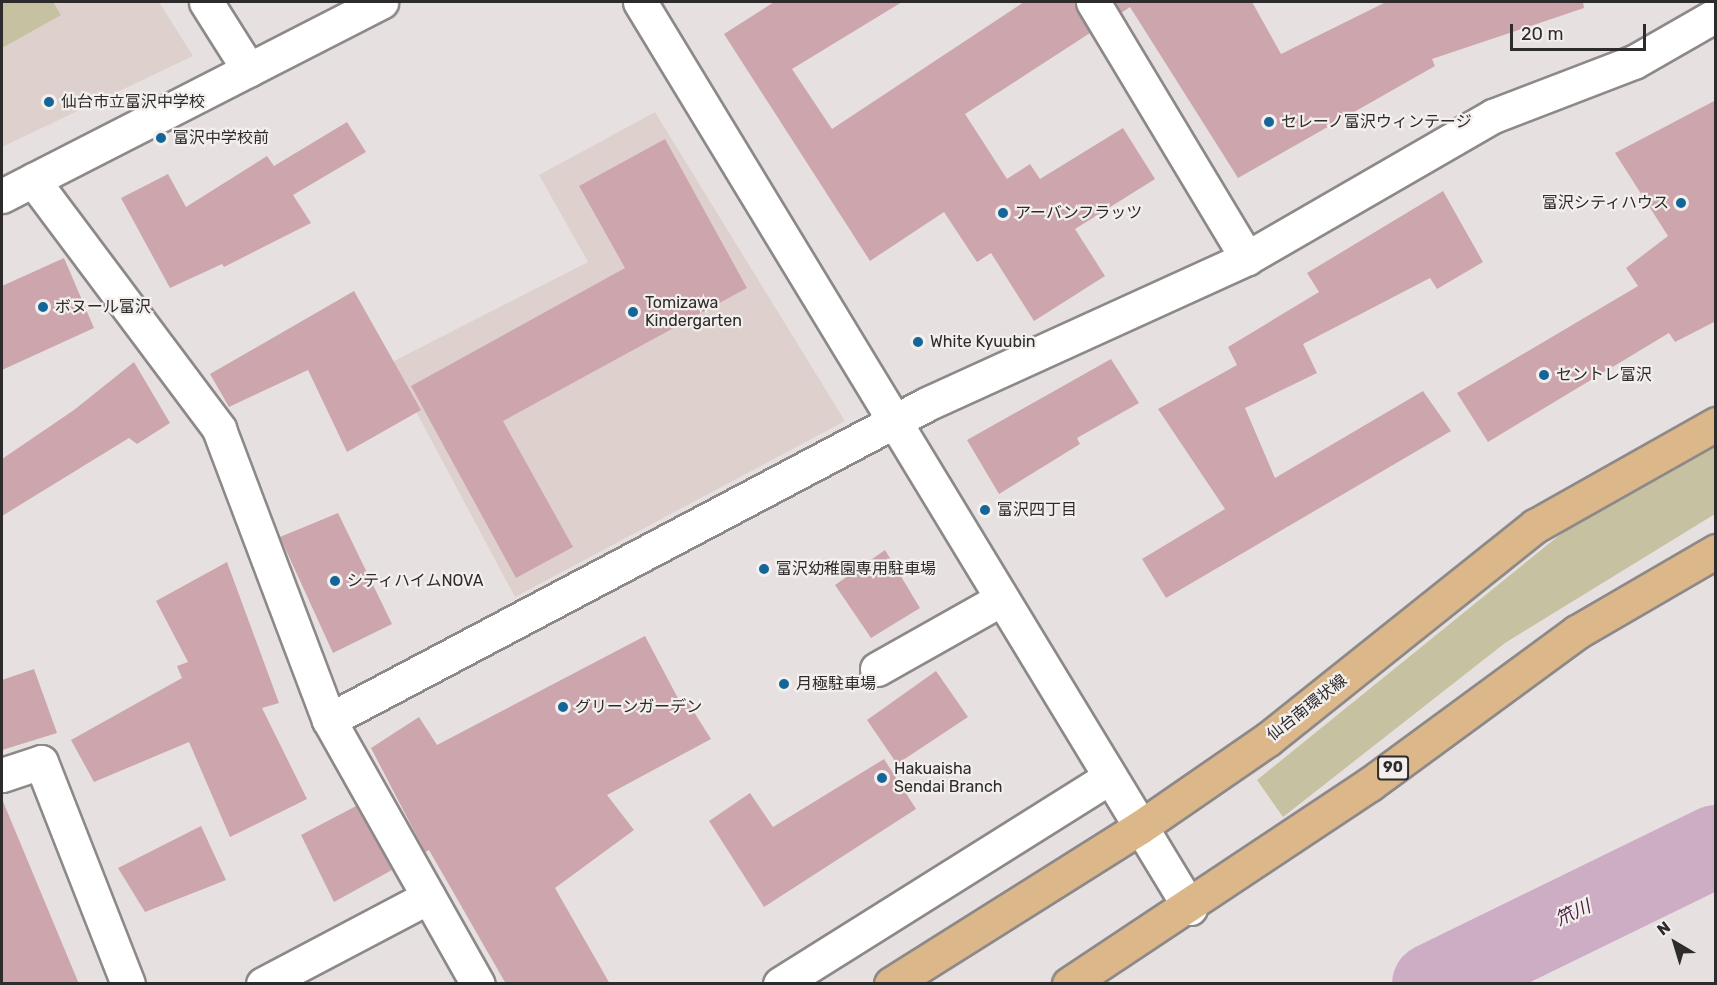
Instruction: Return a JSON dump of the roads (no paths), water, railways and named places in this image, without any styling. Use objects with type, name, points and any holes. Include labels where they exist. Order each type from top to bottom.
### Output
[{"type":"main road","name":"仙台南環状線","points":[[891,984],[1139,828],[1268,739],[1535,526],[1716,424]]},
{"type":"main road","name":"90","points":[[1069,984],[1190,908],[1370,784],[1577,632],[1716,551]]},
{"type":"street","points":[[206,2],[249,70]]},
{"type":"street","points":[[2,196],[381,2]]},
{"type":"street","points":[[640,2],[896,420],[1139,828],[1190,908]]},
{"type":"street","points":[[1093,2],[1247,258]]},
{"type":"street","points":[[329,720],[896,420],[1247,258],[1494,116],[1635,62],[1704,13]]},
{"type":"street","points":[[33,180],[219,429],[329,720],[478,984]]},
{"type":"street","points":[[878,669],[1001,599]]},
{"type":"street","points":[[2,775],[41,762],[128,984]]},
{"type":"street","points":[[780,984],[1109,778]]},
{"type":"street","points":[[263,984],[428,897]]},
{"type":"waterway","name":"笊川","points":[[1433,984],[1716,846]]},
{"type":"place","name":"仙台市立富沢中学校","points":[[49,102]]},
{"type":"place","name":"セレーノ富沢ウィンテージ","points":[[1269,122]]},
{"type":"place","name":"富沢中学校前","points":[[161,138]]},
{"type":"place","name":"富沢シティハウス","points":[[1681,203]]},
{"type":"place","name":"アーバンフラッツ","points":[[1003,213]]},
{"type":"place","name":"ボヌール富沢","points":[[43,307]]},
{"type":"place","name":"Tomizawa Kindergarten","points":[[633,312]]},
{"type":"place","name":"White Kyuubin","points":[[918,342]]},
{"type":"place","name":"セントレ富沢","points":[[1544,375]]},
{"type":"place","name":"富沢四丁目","points":[[985,510]]},
{"type":"place","name":"富沢幼稚園専用駐車場","points":[[764,569]]},
{"type":"place","name":"シティハイムNOVA","points":[[335,581]]},
{"type":"place","name":"月極駐車場","points":[[784,684]]},
{"type":"place","name":"グリーンガーデン","points":[[563,707]]},
{"type":"place","name":"Hakuaisha Sendai Branch","points":[[882,778]]}]
